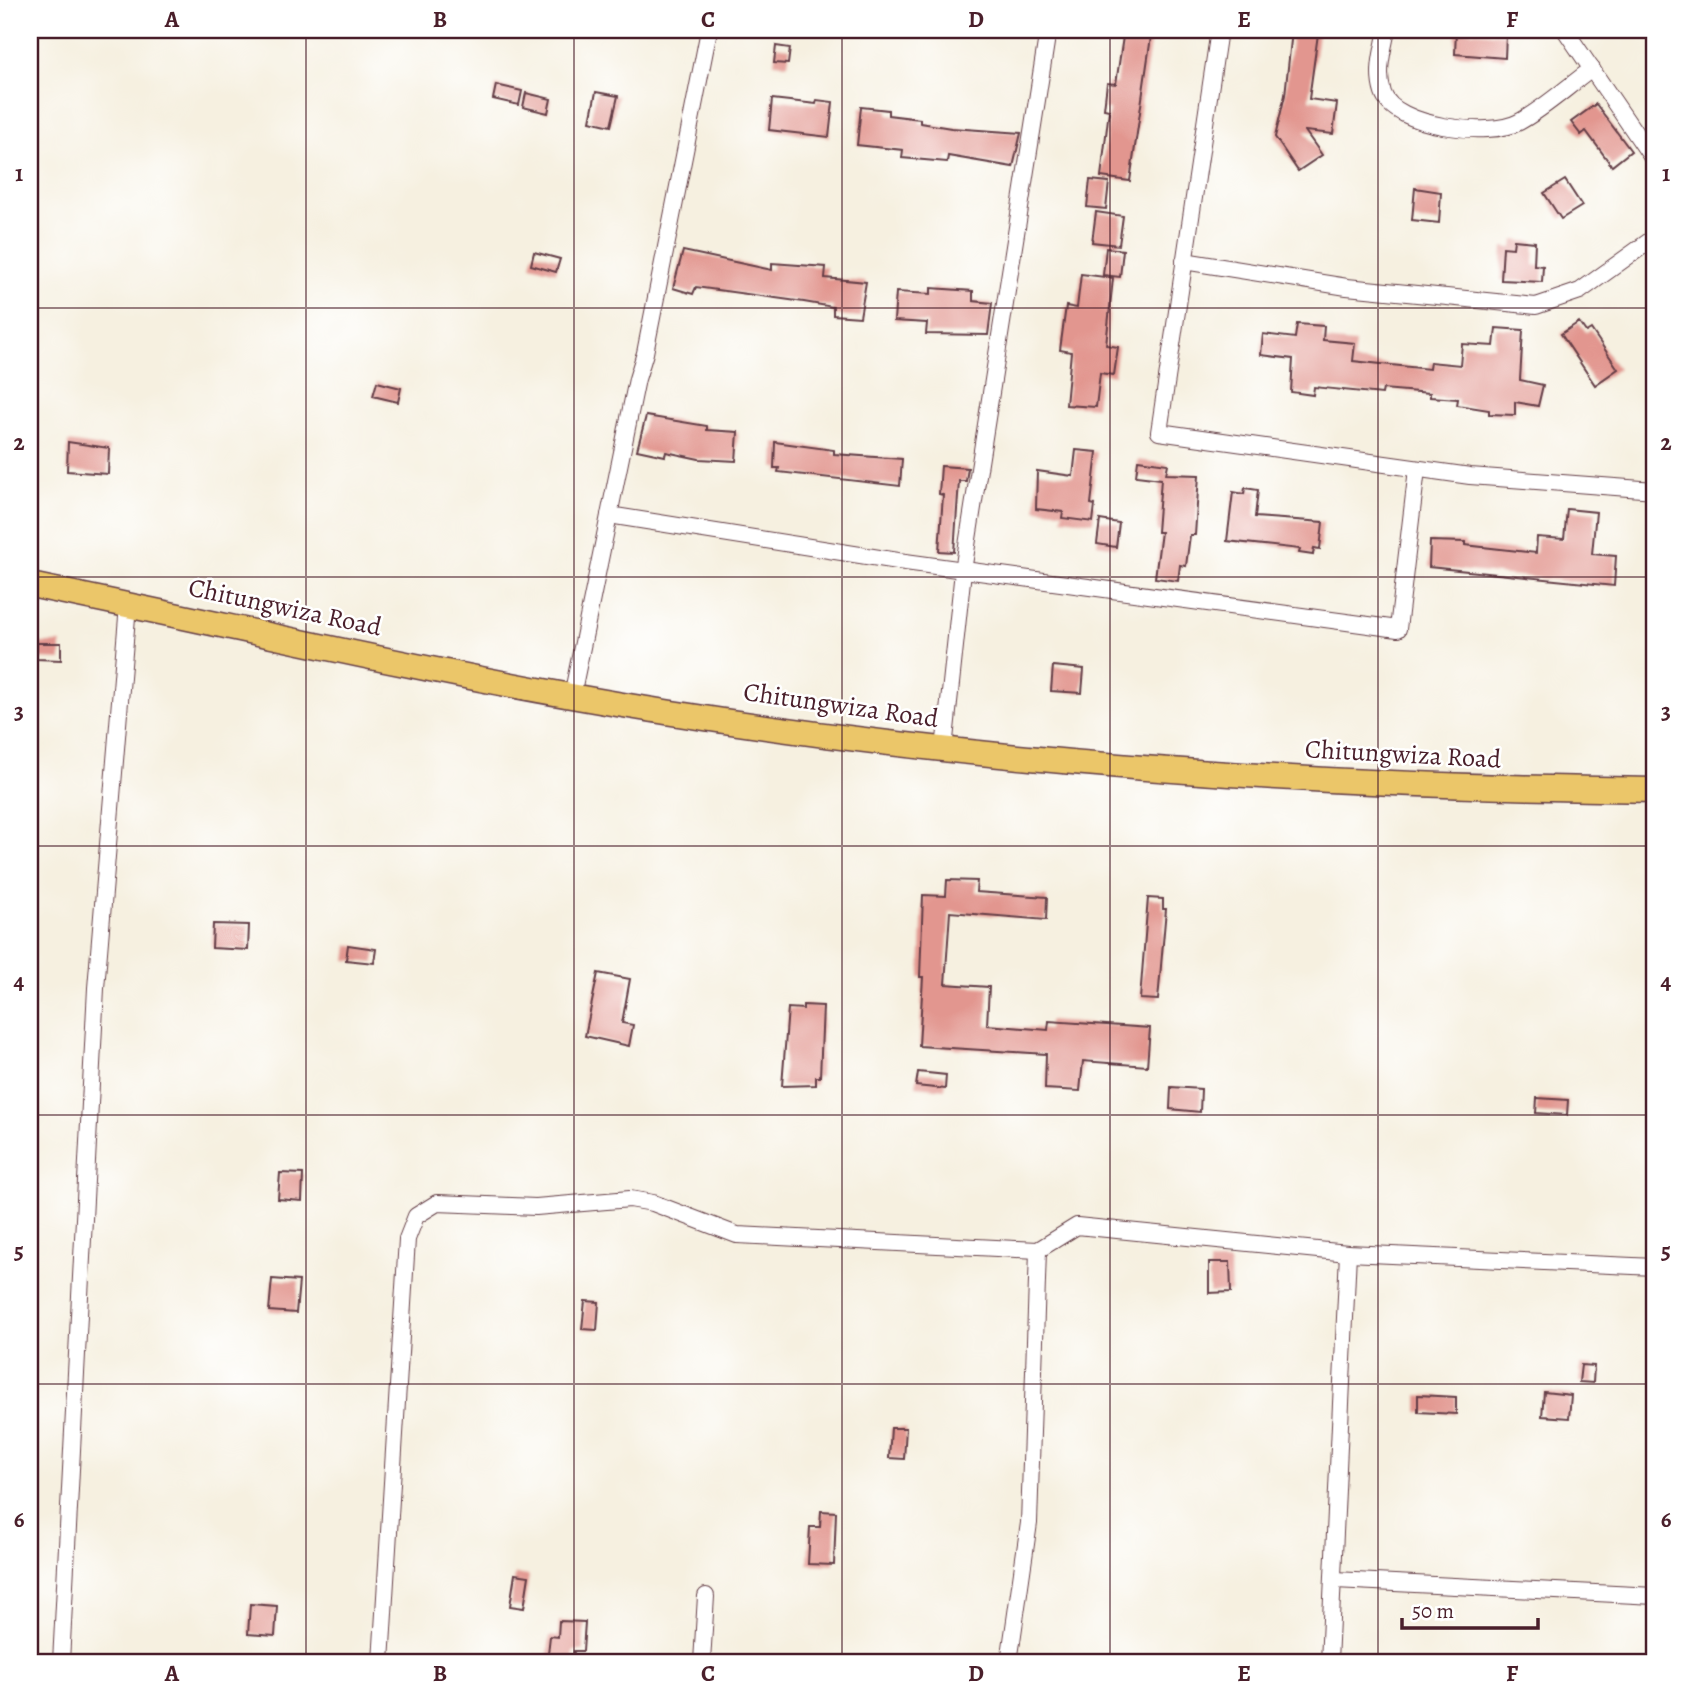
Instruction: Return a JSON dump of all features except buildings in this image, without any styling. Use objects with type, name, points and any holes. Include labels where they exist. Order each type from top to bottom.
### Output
[{"type":"main road","name":"Chitungwiza Road","points":[[30,585],[572,696],[944,749],[1240,776],[1495,788],[1655,790]]},
{"type":"street","points":[[572,696],[645,354],[709,30]]},
{"type":"street","points":[[944,749],[963,570],[1048,30]]},
{"type":"street","points":[[1219,30],[1159,432],[1496,479],[1655,490]]},
{"type":"street","points":[[1387,30],[1380,78],[1383,95],[1392,108],[1405,116],[1469,130],[1501,129],[1518,123],[1592,69]]},
{"type":"street","points":[[1565,30],[1655,162]]},
{"type":"street","points":[[1184,261],[1347,287],[1536,306],[1580,292],[1655,237]]},
{"type":"street","points":[[609,515],[963,570],[1398,629],[1417,469]]},
{"type":"street","points":[[61,1662],[96,988],[128,605]]},
{"type":"street","points":[[381,1662],[407,1239],[409,1227],[425,1208],[449,1202],[536,1207],[630,1199],[653,1203],[737,1235],[1038,1250],[1077,1226],[1348,1253],[1655,1267]]},
{"type":"street","points":[[1009,1662],[1029,1524],[1038,1250]]},
{"type":"street","points":[[1329,1662],[1335,1580],[1348,1253]]},
{"type":"street","points":[[1335,1580],[1655,1596]]},
{"type":"street","points":[[702,1662],[706,1596]]}]
